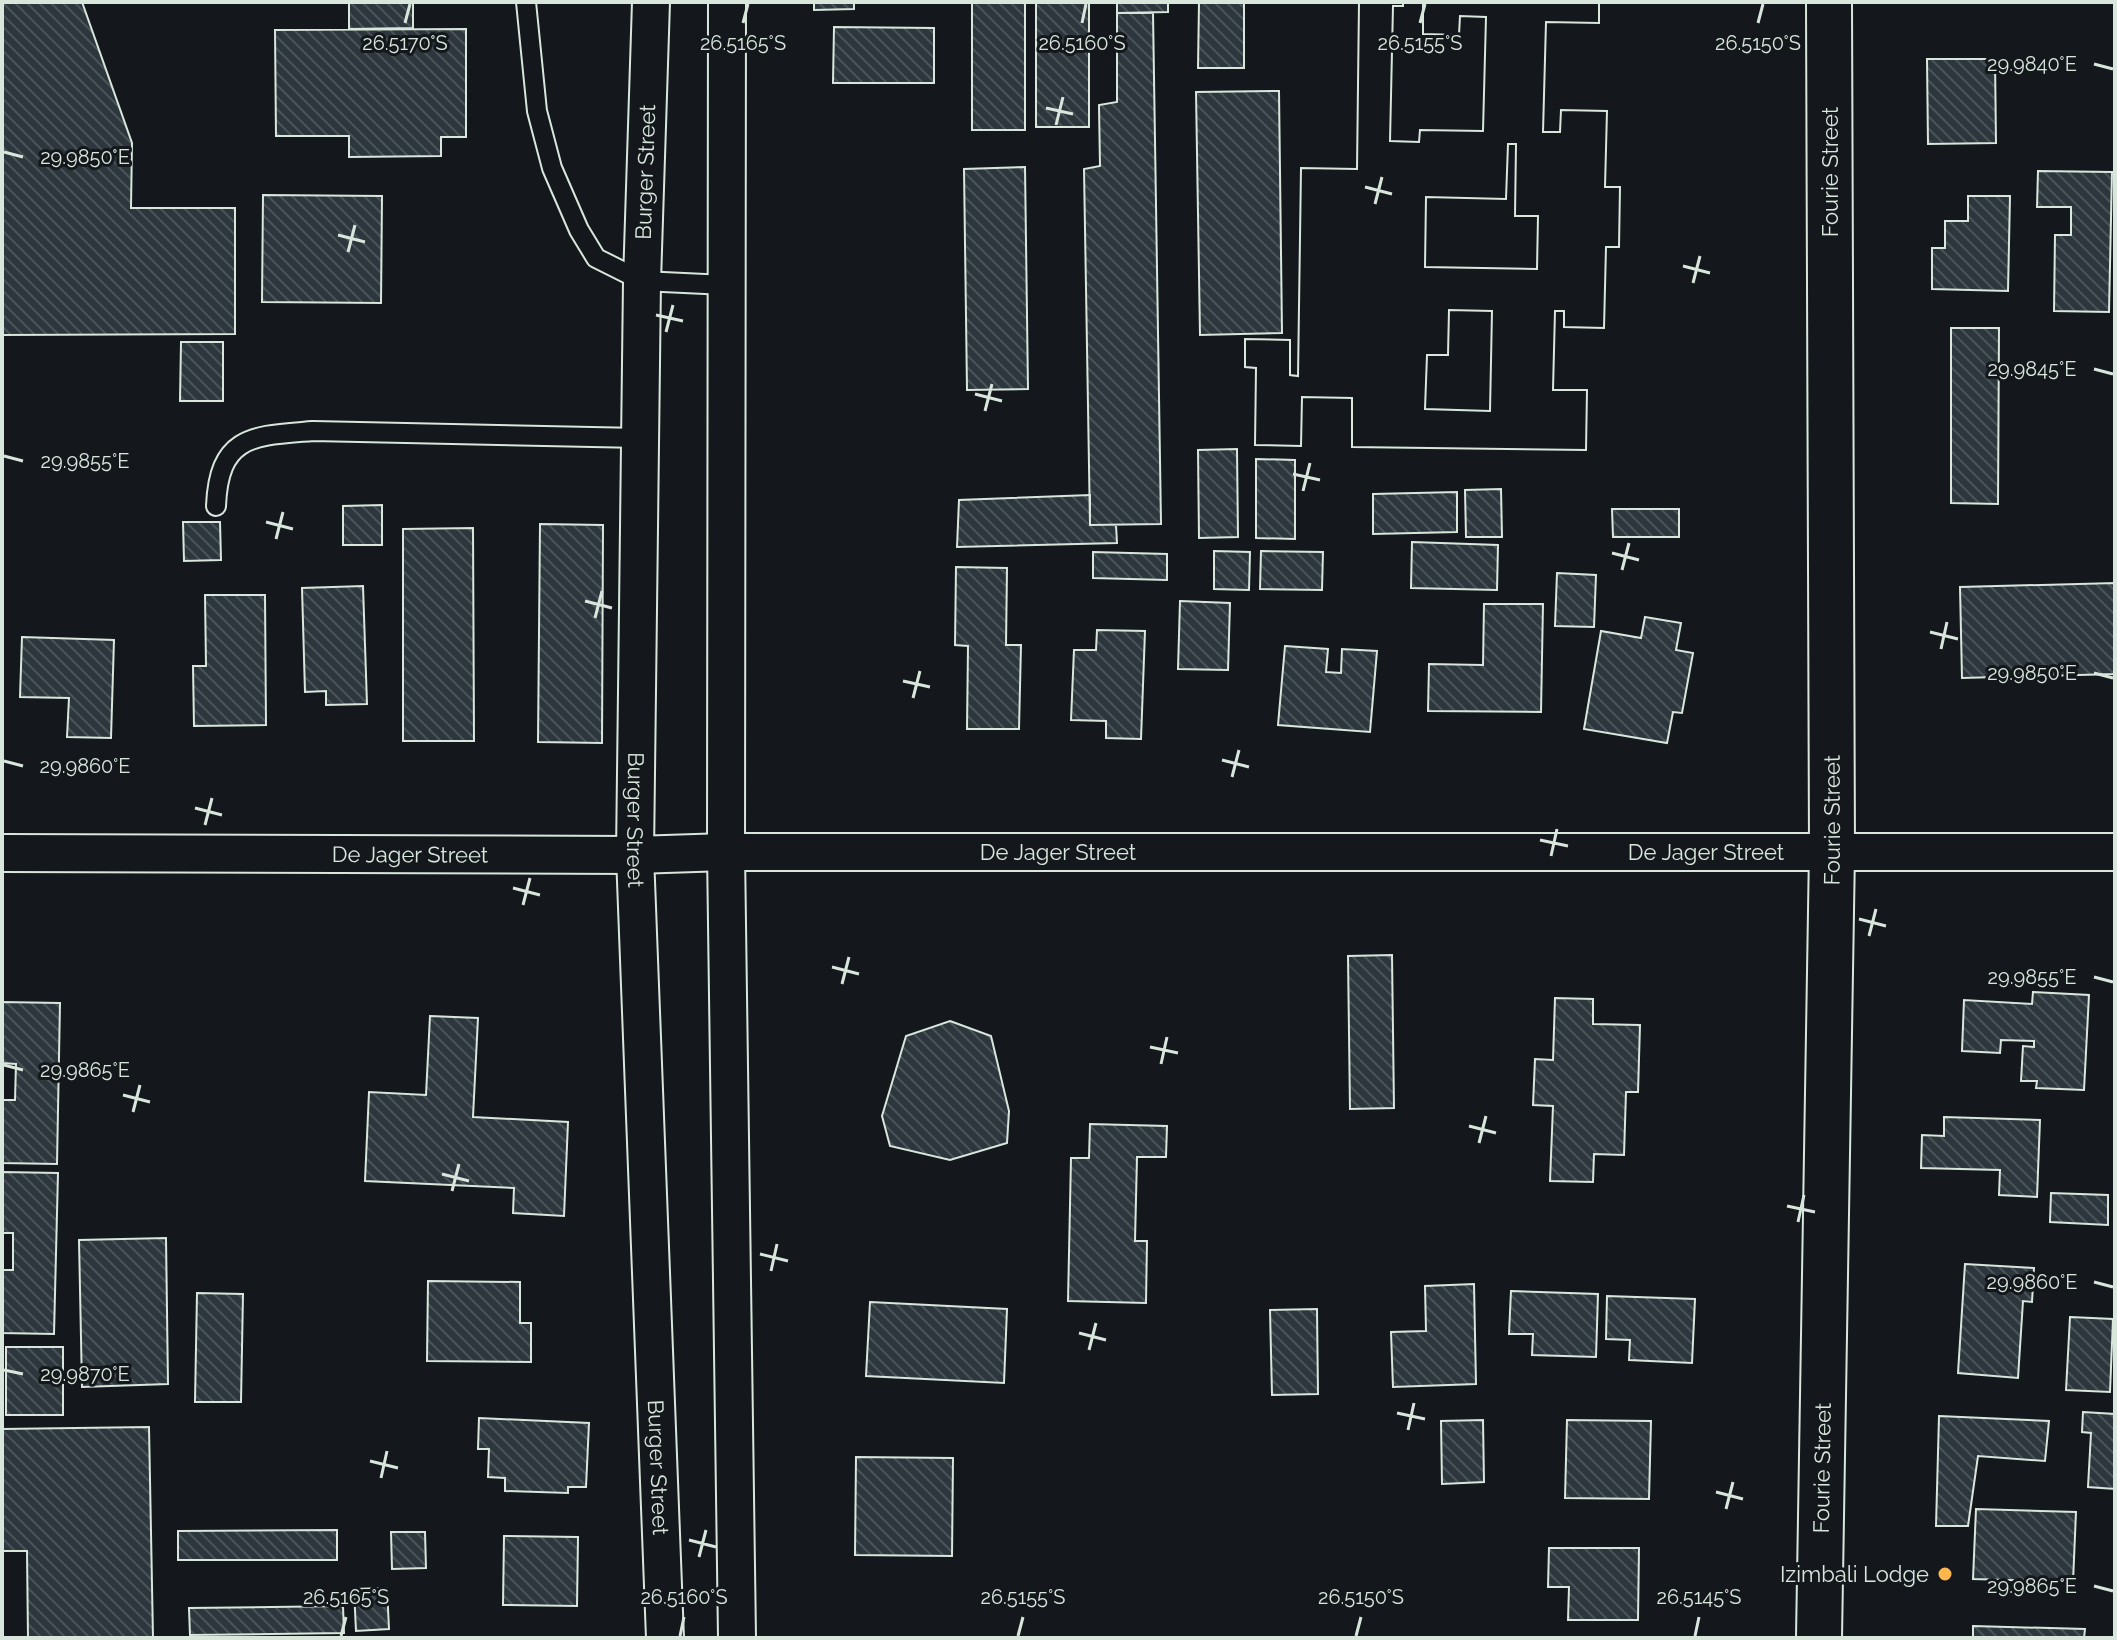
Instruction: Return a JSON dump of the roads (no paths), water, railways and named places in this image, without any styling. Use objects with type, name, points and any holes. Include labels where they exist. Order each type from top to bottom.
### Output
[{"type":"highway","name":"Fourie Street","points":[[1819,1638],[1832,851],[1829,2]]},
{"type":"street","name":"Burger Street","points":[[651,2],[642,281],[635,855],[665,1638]]},
{"type":"street","points":[[727,2],[726,852],[737,1638]]},
{"type":"street","name":"De Jager Street","points":[[2,853],[2115,852]]},
{"type":"lane","points":[[526,2],[537,111],[552,168],[579,230],[596,258],[642,281],[726,285]]},
{"type":"lane","points":[[216,506],[217,481],[230,455],[240,443],[260,436],[313,431],[640,438]]},
{"type":"place","name":"Izimbali Lodge","points":[[1945,1574]]}]
